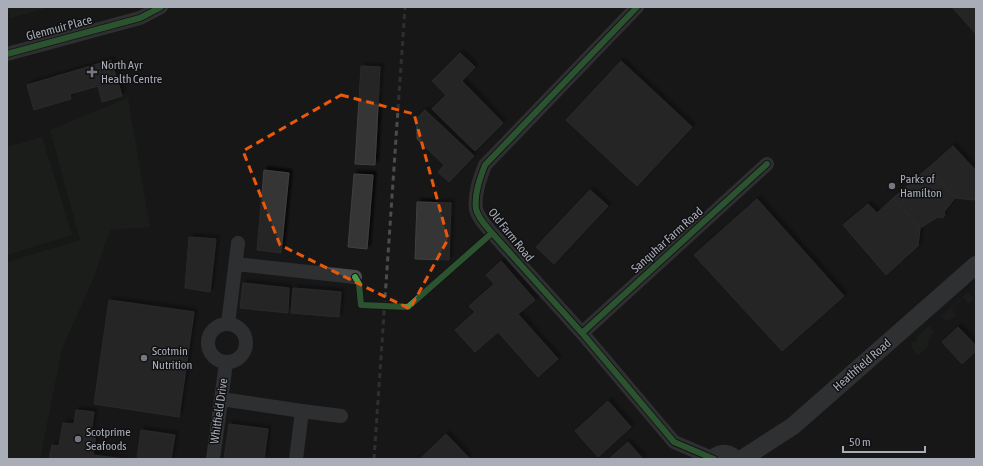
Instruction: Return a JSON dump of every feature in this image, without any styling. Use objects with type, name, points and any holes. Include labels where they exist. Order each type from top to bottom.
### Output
[{"type":"main road","name":"Heathfield Road","points":[[742,459],[793,426],[976,265]]},
{"type":"main road","points":[[713,459],[724,453],[735,459]]},
{"type":"street","name":"Glenmuir Place","points":[[7,54],[140,18],[161,7]]},
{"type":"street","name":"Old Farm Road","points":[[636,7],[485,165],[477,186],[476,209],[482,222],[582,333],[674,442],[713,459]]},
{"type":"street","name":"Sanquhar Farm Road","points":[[582,333],[767,164]]},
{"type":"street","points":[[228,324],[238,243]]},
{"type":"street","points":[[236,264],[355,278]]},
{"type":"street","name":"Whitfield Drive","points":[[228,324],[236,326],[243,332],[246,338],[246,345],[243,355],[238,360],[226,363],[213,357],[209,352],[208,341],[213,329],[219,325],[228,324]]},
{"type":"street","name":"Whitfield Drive","points":[[213,459],[226,363]]},
{"type":"street","points":[[221,399],[302,412],[341,416]]},
{"type":"street","points":[[296,459],[302,412]]},
{"type":"highlighted area","points":[[341,95],[414,114],[448,239],[410,309],[280,245],[243,151]]},
{"type":"shaded area","points":[[7,7],[50,7],[11,18]]},
{"type":"shaded area","points":[[128,98],[150,227],[110,230],[94,277],[62,349],[40,459],[7,459],[7,262],[80,240],[50,130]]},
{"type":"shaded area","points":[[42,137],[72,235],[7,255],[7,147]]},
{"type":"shaded area","points":[[968,292],[974,299],[968,304],[963,298],[951,309],[956,315],[948,321],[945,320],[941,316]]},
{"type":"shaded area","points":[[929,326],[934,331],[928,341],[929,346],[918,356],[912,349],[912,342],[916,342],[917,337]]},
{"type":"building","points":[[952,7],[976,7],[976,34]]},
{"type":"building","points":[[460,53],[475,67],[462,81],[503,123],[475,151],[432,109],[446,95],[432,81]]},
{"type":"building","name":"North Ayr Health Centre","points":[[111,60],[122,96],[102,102],[98,86],[70,94],[71,99],[34,110],[27,85]]},
{"type":"building","points":[[621,61],[692,127],[637,186],[566,120]]},
{"type":"building","points":[[361,66],[380,67],[375,165],[355,164]]},
{"type":"building","points":[[425,110],[474,156],[449,182],[438,172],[444,165],[417,139],[417,118]]},
{"type":"building","points":[[953,146],[976,171],[976,197],[974,200],[955,198],[928,168]]},
{"type":"building","name":"Parks of Hamilton","points":[[928,168],[955,198],[944,212],[945,215],[943,218],[938,217],[920,228],[893,198]]},
{"type":"building","points":[[264,170],[289,173],[281,253],[257,250]]},
{"type":"building","points":[[354,174],[373,175],[367,249],[348,247]]},
{"type":"building","points":[[590,190],[608,206],[554,264],[536,247]]},
{"type":"building","points":[[893,198],[920,228],[918,246],[886,275],[843,225],[868,204],[877,213]]},
{"type":"building","points":[[757,199],[844,296],[782,351],[694,255]]},
{"type":"building","points":[[417,202],[451,203],[449,260],[415,259]]},
{"type":"building","points":[[189,237],[216,239],[210,292],[185,288]]},
{"type":"building","points":[[501,261],[535,300],[518,314],[558,359],[538,377],[498,332],[475,352],[455,330],[475,312],[469,306],[494,284],[486,275]]},
{"type":"building","points":[[243,283],[289,288],[288,313],[240,308]]},
{"type":"building","points":[[293,288],[341,292],[339,317],[291,313]]},
{"type":"building","name":"Scotmin Nutrition","points":[[109,300],[194,312],[179,417],[94,404]]},
{"type":"building","points":[[958,327],[976,346],[976,351],[962,364],[942,342]]},
{"type":"building","points":[[608,401],[631,427],[598,457],[575,431]]},
{"type":"building","name":"Scotprime Seafoods","points":[[76,410],[94,412],[91,432],[96,433],[93,455],[124,459],[49,459],[52,445],[59,446],[63,423],[74,424]]},
{"type":"building","points":[[229,424],[268,429],[264,459],[224,459]]},
{"type":"building","name":"Scotprime Seafoods","points":[[141,430],[175,435],[171,459],[137,459]]},
{"type":"building","points":[[446,434],[469,458],[468,459],[420,459]]},
{"type":"building","points":[[628,442],[643,459],[609,459]]},
{"type":"railway","points":[[374,459],[405,7]]},
{"type":"cycle path","points":[[7,54],[140,18],[161,7]]},
{"type":"cycle path","points":[[637,7],[485,165],[479,181],[476,209],[480,219],[487,228],[582,333],[674,442],[714,459]]},
{"type":"cycle path","points":[[582,333],[767,164]]},
{"type":"cycle path","points":[[355,277],[359,284],[361,305],[408,307],[492,233]]},
{"type":"place","name":"North Ayr Health Centre","points":[[92,72]]},
{"type":"place","name":"Parks of Hamilton","points":[[892,186]]},
{"type":"place","name":"Scotmin Nutrition","points":[[144,358]]},
{"type":"place","name":"Scotprime Seafoods","points":[[78,439]]}]
